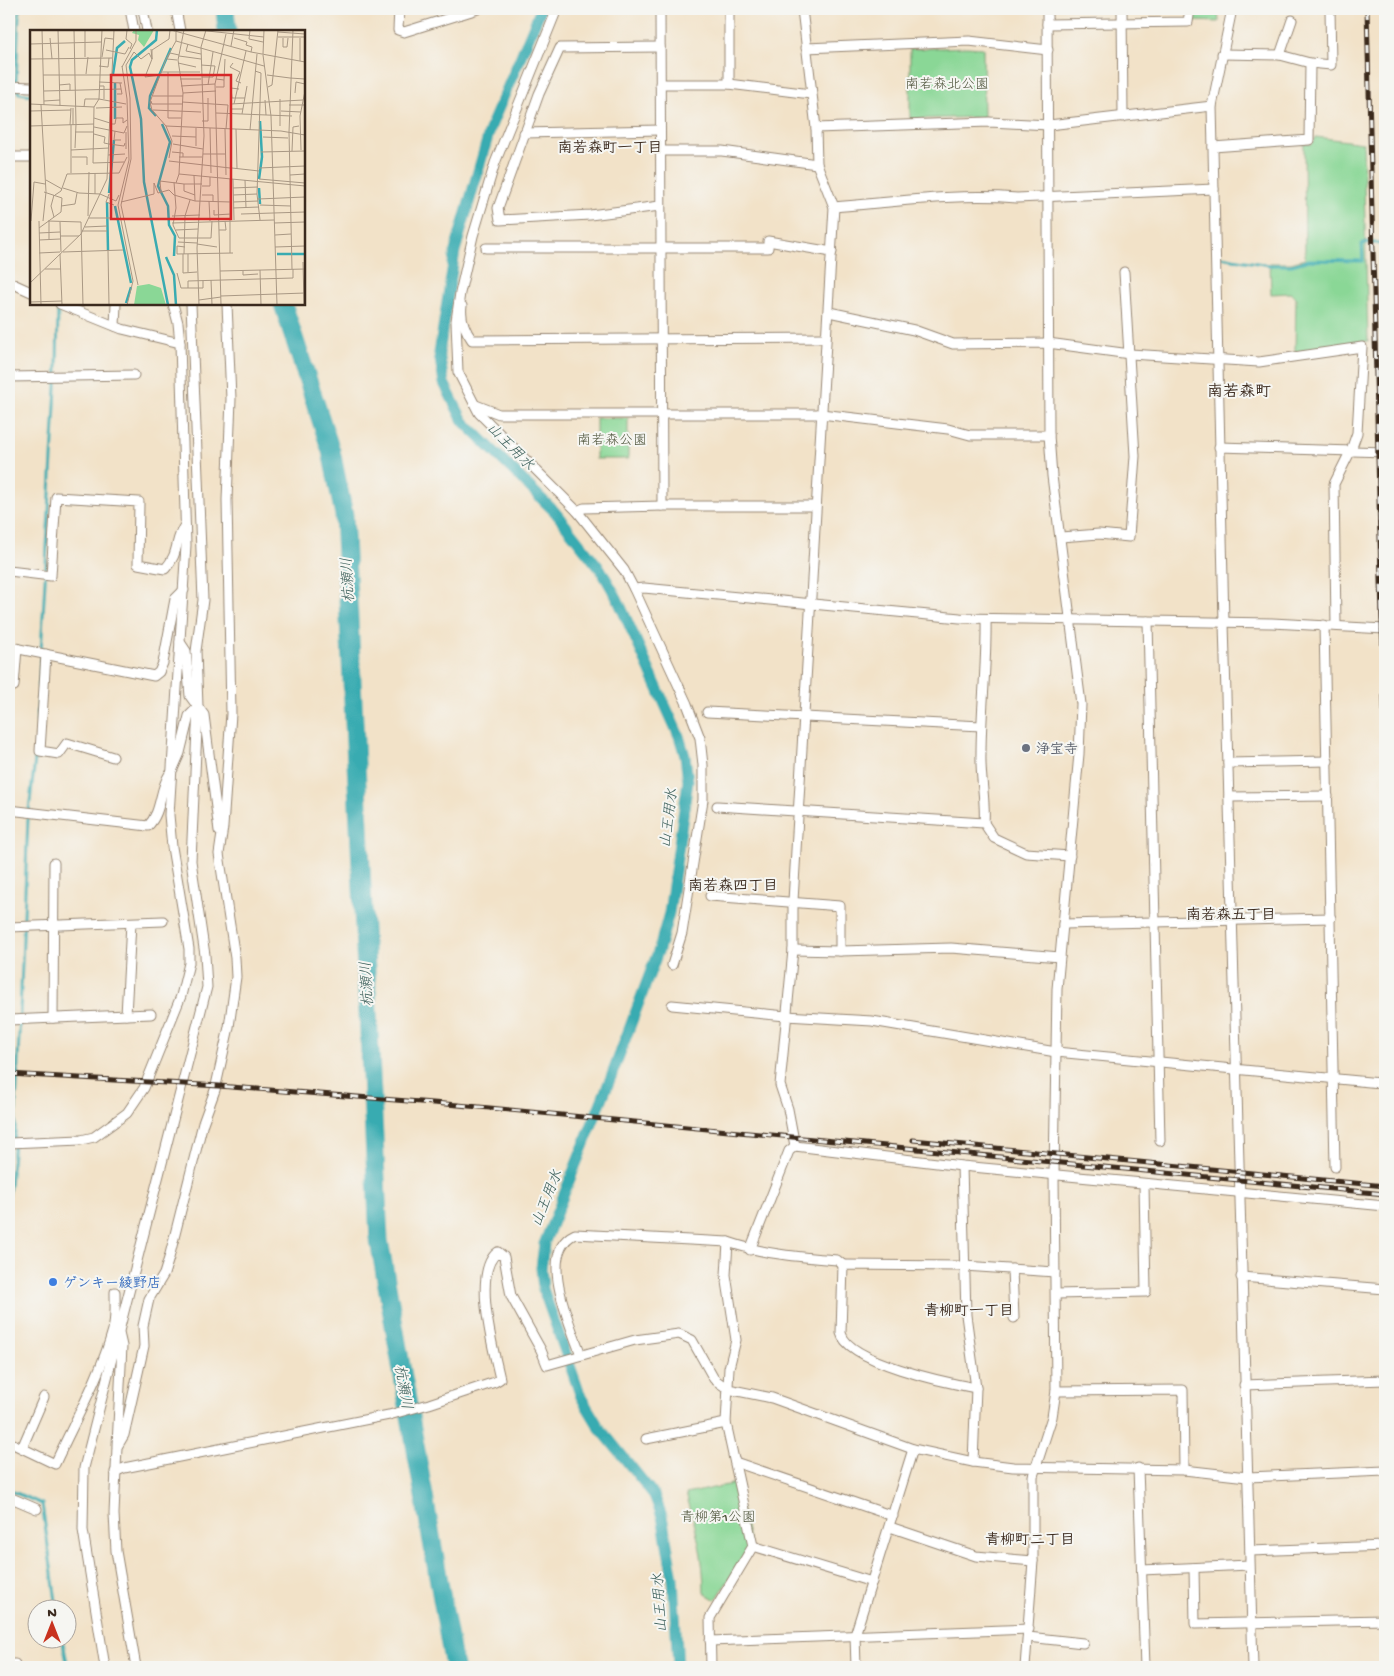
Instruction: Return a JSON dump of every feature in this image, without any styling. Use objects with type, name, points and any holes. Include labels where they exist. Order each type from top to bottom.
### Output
[{"type":"street","points":[[130,9],[134,30]]},
{"type":"street","points":[[143,9],[147,30]]},
{"type":"street","points":[[176,9],[180,30]]},
{"type":"street","points":[[398,9],[398,30],[404,32],[478,9]]},
{"type":"street","points":[[557,9],[495,163],[473,236],[460,293],[456,321],[458,372],[473,404],[492,427],[541,473],[577,511],[624,570],[687,704],[700,738],[703,765],[703,800],[685,914],[672,965]]},
{"type":"street","points":[[660,9],[662,506]]},
{"type":"street","points":[[729,9],[729,84]]},
{"type":"street","points":[[795,1146],[788,1109],[780,1084],[792,950],[803,716],[834,207],[817,164],[816,128],[802,9]]},
{"type":"street","points":[[1025,1667],[1033,1561],[1033,1476],[1052,1417],[1056,1391],[1054,1174],[1057,988],[1079,754],[1081,704],[1049,435],[1047,9]]},
{"type":"street","points":[[1122,9],[1123,118]]},
{"type":"street","points":[[1047,24],[1188,22],[1190,9]]},
{"type":"street","points":[[1232,9],[1212,106],[1219,447],[1253,1667]]},
{"type":"street","points":[[1222,54],[1280,55],[1310,63],[1331,65],[1330,9]]},
{"type":"street","points":[[1280,55],[1292,20]]},
{"type":"street","points":[[806,48],[969,42],[1048,50]]},
{"type":"street","points":[[660,47],[560,48],[524,133],[498,208],[500,220],[590,215],[660,206]]},
{"type":"street","points":[[1213,147],[1309,140],[1310,63]]},
{"type":"street","points":[[660,84],[729,84],[811,94]]},
{"type":"street","points":[[9,86],[30,87]]},
{"type":"street","points":[[816,128],[989,122],[1049,125],[1123,118],[1212,106]]},
{"type":"street","points":[[524,133],[660,130]]},
{"type":"street","points":[[661,151],[722,151],[817,164]]},
{"type":"street","points":[[9,157],[30,157]]},
{"type":"street","points":[[834,207],[944,197],[1048,196],[1214,189]]},
{"type":"street","points":[[486,248],[768,248],[768,241],[832,252]]},
{"type":"street","points":[[1061,537],[1099,534],[1129,537],[1136,456],[1124,272]]},
{"type":"street","points":[[9,282],[30,292]]},
{"type":"street","points":[[460,293],[463,296],[461,313],[466,330],[472,340],[825,338]]},
{"type":"street","points":[[62,305],[115,326],[180,343]]},
{"type":"street","points":[[115,326],[116,305]]},
{"type":"street","points":[[9,1143],[80,1140],[94,1136],[127,1113],[144,1088],[181,996],[189,964],[187,932],[170,829],[170,774],[184,590],[186,524],[180,343],[178,322],[173,305]]},
{"type":"street","points":[[105,1667],[85,1549],[82,1512],[84,1468],[116,1330],[207,987],[205,955],[191,861],[190,832],[198,707],[196,651],[203,600],[191,305]]},
{"type":"street","points":[[117,1447],[124,1435],[144,1346],[143,1326],[149,1299],[164,1274],[170,1258],[203,1122],[215,1090],[234,997],[235,958],[220,871],[220,844],[231,714],[227,519],[231,398],[227,305]]},
{"type":"street","points":[[828,312],[914,330],[953,344],[1048,343],[1130,354],[1258,362],[1362,347],[1357,433],[1351,450],[1334,484],[1336,626]]},
{"type":"street","points":[[9,377],[134,375]]},
{"type":"street","points":[[473,404],[499,414],[821,414],[948,429],[970,435],[1049,435]]},
{"type":"street","points":[[1219,447],[1385,452]]},
{"type":"street","points":[[9,571],[51,576],[56,497],[140,502],[138,564],[165,569],[173,560],[181,530],[186,524]]},
{"type":"street","points":[[577,511],[584,508],[662,506],[815,506]]},
{"type":"street","points":[[634,589],[644,588],[986,620],[1148,620],[1385,628]]},
{"type":"street","points":[[14,686],[13,648],[154,676],[159,672],[163,663],[175,599],[184,590]]},
{"type":"street","points":[[986,620],[987,667],[981,726],[980,763],[986,803],[984,824],[994,838],[1026,853],[1070,856]]},
{"type":"street","points":[[1148,620],[1160,1063],[1160,1141]]},
{"type":"street","points":[[1324,625],[1335,1078],[1335,1167]]},
{"type":"street","points":[[180,642],[186,651],[190,696],[204,715],[220,844]]},
{"type":"street","points":[[46,654],[40,751],[59,754],[66,743],[113,757]]},
{"type":"street","points":[[9,810],[148,826],[155,819],[164,782],[180,753],[189,716],[198,707]]},
{"type":"street","points":[[708,712],[981,726]]},
{"type":"street","points":[[1228,763],[1328,761]]},
{"type":"street","points":[[1229,797],[1328,796]]},
{"type":"street","points":[[717,806],[984,824]]},
{"type":"street","points":[[54,863],[54,1018]]},
{"type":"street","points":[[710,896],[793,900],[840,906],[840,951]]},
{"type":"street","points":[[1064,924],[1331,918]]},
{"type":"street","points":[[9,927],[163,921]]},
{"type":"street","points":[[126,1015],[131,923]]},
{"type":"street","points":[[792,950],[840,951],[951,948],[1060,957]]},
{"type":"street","points":[[672,1005],[895,1024],[1056,1052],[1380,1083]]},
{"type":"street","points":[[9,1020],[151,1014]]},
{"type":"street","points":[[750,1250],[789,1151],[795,1146],[962,1166],[1385,1206]]},
{"type":"street","points":[[962,1166],[966,1315],[976,1388],[973,1462]]},
{"type":"street","points":[[1056,1294],[1146,1292],[1144,1184]]},
{"type":"street","points":[[578,1356],[561,1300],[557,1278],[559,1253],[566,1238],[575,1234],[728,1242],[750,1250],[783,1256],[836,1260],[843,1265],[964,1266],[1055,1272]]},
{"type":"street","points":[[711,1667],[710,1618],[714,1608],[752,1546],[736,1462],[726,1423],[729,1368],[736,1340],[726,1275],[728,1242]]},
{"type":"street","points":[[115,1472],[133,1466],[389,1415],[424,1406],[500,1379],[487,1318],[486,1289],[490,1262],[492,1256],[498,1252],[504,1257],[511,1296],[541,1350],[547,1365],[635,1340],[679,1334],[692,1340],[714,1379],[728,1389],[772,1398],[913,1449],[973,1462],[1035,1467],[1184,1470],[1247,1477],[1385,1472]]},
{"type":"street","points":[[843,1265],[841,1333],[842,1340],[849,1347],[891,1367],[976,1388]]},
{"type":"street","points":[[1012,1269],[1014,1318]]},
{"type":"street","points":[[1242,1277],[1385,1289]]},
{"type":"street","points":[[115,1292],[116,1330],[122,1346],[115,1472],[114,1514],[116,1551],[136,1667]]},
{"type":"street","points":[[9,1442],[55,1464],[80,1413],[116,1330]]},
{"type":"street","points":[[1244,1385],[1385,1380]]},
{"type":"street","points":[[1056,1391],[1182,1390],[1184,1470]]},
{"type":"street","points":[[22,1448],[44,1396]]},
{"type":"street","points":[[646,1439],[726,1423]]},
{"type":"street","points":[[856,1667],[855,1635],[913,1449]]},
{"type":"street","points":[[736,1462],[893,1516]]},
{"type":"street","points":[[1138,1468],[1145,1667]]},
{"type":"street","points":[[9,1497],[37,1509]]},
{"type":"street","points":[[890,1527],[976,1556],[1033,1561]]},
{"type":"street","points":[[752,1546],[872,1582]]},
{"type":"street","points":[[1250,1551],[1385,1546]]},
{"type":"street","points":[[1142,1570],[1249,1565]]},
{"type":"street","points":[[1194,1568],[1195,1624],[1385,1620]]},
{"type":"street","points":[[710,1641],[855,1635],[1028,1633],[1083,1643]]},
{"type":"green space","points":[[1195,9],[1218,9],[1219,22],[1193,21]]},
{"type":"green space","name":"南若森北公園","points":[[983,48],[984,117],[910,119],[910,49]]},
{"type":"green space","points":[[1316,137],[1363,143],[1368,341],[1295,352],[1296,297],[1290,293],[1271,294],[1270,263],[1291,263],[1305,259],[1304,144],[1312,144]]},
{"type":"green space","name":"南若森公園","points":[[596,418],[628,418],[628,459],[596,459]]},
{"type":"green space","name":"青柳第1公園","points":[[736,1483],[750,1545],[716,1600],[704,1593],[703,1567],[699,1543],[686,1494]]},
{"type":"waterway","points":[[21,9],[19,14],[16,82],[19,93],[30,95]]},
{"type":"waterway","name":"杭瀬川","points":[[225,9],[227,30]]},
{"type":"waterway","name":"山王用水","points":[[541,9],[491,126],[455,251],[439,353],[444,383],[463,421],[555,512],[601,570],[617,598],[679,736],[685,756],[688,781],[669,913],[659,949],[613,1072],[544,1244],[541,1268],[543,1289],[581,1397],[599,1427],[654,1495],[662,1516],[673,1578],[678,1667]]},
{"type":"waterway","points":[[1221,257],[1269,265],[1292,265],[1309,260],[1363,261],[1362,243],[1379,243]]},
{"type":"waterway","points":[[37,722],[57,370],[58,305]]},
{"type":"waterway","name":"杭瀬川","points":[[283,305],[331,451],[344,515],[379,1240],[454,1667]]},
{"type":"waterway","points":[[9,1195],[15,1132],[28,819],[36,751]]},
{"type":"waterway","points":[[9,1490],[42,1504],[56,1598]]},
{"type":"waterway","points":[[64,1648],[68,1667]]},
{"type":"railway","points":[[1367,9],[1385,742]]},
{"type":"railway","points":[[9,1074],[219,1086],[458,1105],[1385,1194]]},
{"type":"railway","points":[[913,1140],[1385,1186]]},
{"type":"place","name":"浄宝寺","points":[[1026,748]]},
{"type":"place","name":"ゲンキー綾野店","points":[[53,1282]]},
{"type":"district","name":"南若森町一丁目","points":[[610,147]]},
{"type":"district","name":"南若森町","points":[[1239,390]]},
{"type":"district","name":"南若森四丁目","points":[[733,885]]},
{"type":"district","name":"南若森五丁目","points":[[1231,914]]},
{"type":"district","name":"青柳町一丁目","points":[[969,1310]]},
{"type":"district","name":"青柳町二丁目","points":[[1030,1539]]}]
